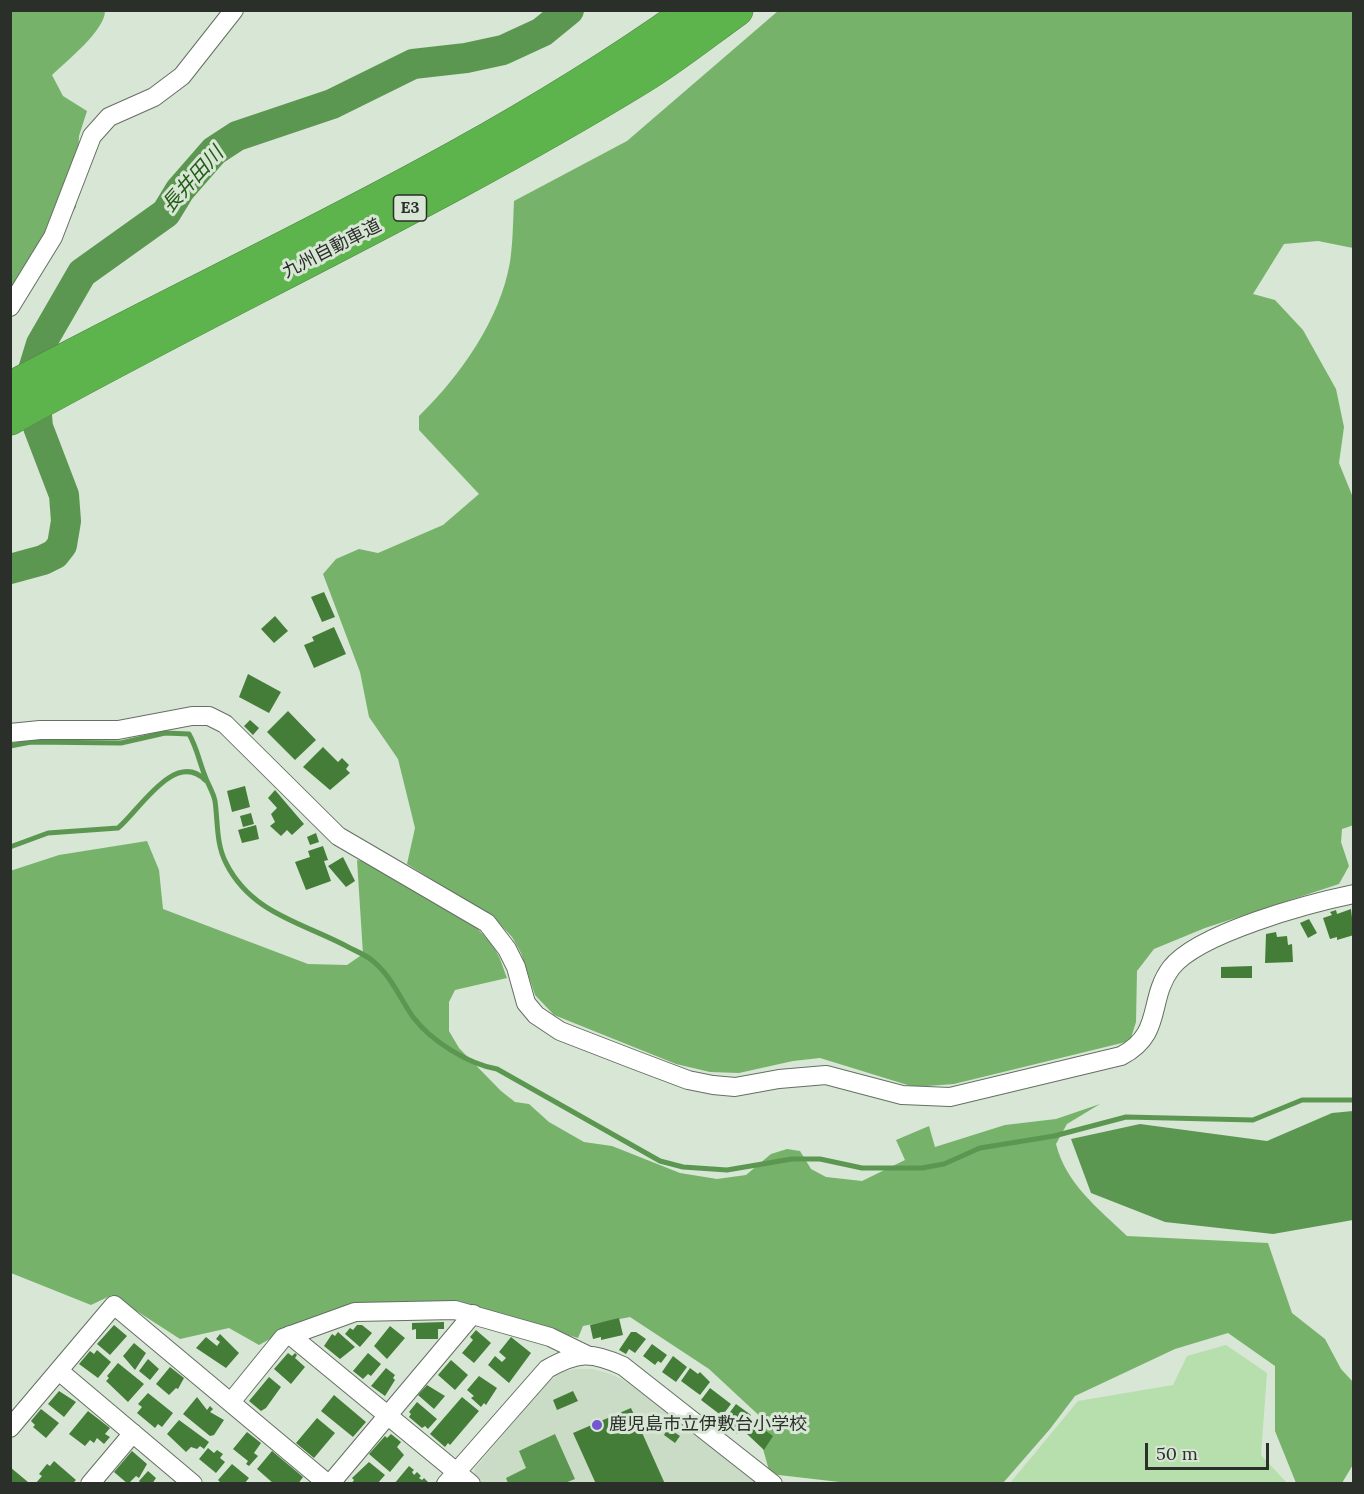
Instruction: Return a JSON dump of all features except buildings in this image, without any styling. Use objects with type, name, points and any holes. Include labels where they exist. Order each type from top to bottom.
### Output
[{"type":"highway","name":"九州自動車道","points":[[10,388],[381,197],[507,128],[630,54],[691,10]]},
{"type":"highway","name":"九州自動車道","points":[[10,418],[393,218],[537,138],[642,77],[737,10]]},
{"type":"street","points":[[10,307],[53,237],[92,136],[109,117],[154,97],[182,76],[234,10]]},
{"type":"street","points":[[10,733],[58,729],[118,730],[192,716],[209,716],[225,723],[338,836],[487,923],[501,938],[507,949],[516,967],[526,1002],[536,1016],[560,1031],[688,1080],[714,1085],[735,1087],[780,1078],[826,1075],[902,1095],[950,1097],[1121,1056],[1136,1048],[1147,1035],[1163,984],[1171,968],[1203,943],[1254,923],[1353,894]]},
{"type":"street","points":[[10,1428],[114,1305],[329,1484],[473,1314]]},
{"type":"street","points":[[231,1402],[283,1338],[355,1312],[455,1310],[550,1337],[587,1355]]},
{"type":"street","points":[[290,1335],[387,1413],[451,1478],[471,1484]]},
{"type":"street","points":[[451,1478],[547,1369],[568,1357],[587,1355],[603,1356],[622,1366],[773,1484]]},
{"type":"street","points":[[59,1371],[193,1484]]},
{"type":"street","points":[[90,1484],[133,1433]]},
{"type":"shaded area","points":[[11,11],[105,11],[99,27],[92,36],[52,75],[63,96],[87,111],[79,136],[76,207],[56,240],[11,298]]},
{"type":"shaded area","points":[[778,11],[1353,11],[1353,248],[1318,241],[1284,244],[1253,294],[1275,300],[1303,330],[1336,389],[1344,427],[1339,463],[1354,500],[1354,825],[1342,829],[1341,842],[1349,866],[1339,884],[1205,928],[1154,949],[1137,971],[1136,1022],[1130,1041],[954,1084],[914,1087],[820,1058],[793,1061],[739,1073],[710,1072],[676,1064],[554,1015],[535,995],[521,953],[512,937],[494,918],[407,864],[415,828],[398,759],[369,717],[360,672],[323,574],[336,559],[359,549],[378,553],[443,525],[479,494],[419,430],[419,416],[463,365],[488,326],[505,284],[510,262],[514,201],[627,141]]},
{"type":"shaded area","points":[[147,841],[159,870],[163,909],[308,964],[347,965],[363,954],[357,860],[368,862],[436,899],[483,934],[500,958],[507,978],[455,990],[449,1002],[449,1031],[459,1048],[515,1102],[529,1104],[549,1122],[584,1142],[612,1146],[680,1173],[717,1179],[746,1175],[771,1154],[787,1149],[800,1151],[811,1169],[826,1177],[862,1181],[905,1160],[896,1140],[929,1126],[935,1147],[1005,1125],[1056,1119],[1100,1104],[1067,1124],[1056,1144],[1067,1171],[1075,1183],[1094,1205],[1127,1236],[1268,1243],[1292,1313],[1325,1339],[1341,1369],[1353,1382],[1354,1463],[1342,1483],[1296,1483],[1275,1431],[1275,1366],[1228,1333],[1175,1349],[1075,1396],[1003,1483],[857,1484],[770,1474],[760,1438],[765,1421],[709,1369],[630,1317],[583,1326],[578,1338],[502,1315],[431,1307],[295,1325],[259,1345],[229,1328],[180,1339],[112,1295],[91,1305],[11,1273],[10,871],[59,855]]},
{"type":"shaded area","points":[[1353,1111],[1353,1220],[1273,1234],[1165,1222],[1091,1193],[1071,1139],[1140,1124],[1267,1141],[1332,1113]]},
{"type":"shaded area","points":[[1226,1345],[1267,1373],[1261,1455],[1287,1483],[1010,1483],[1078,1401],[1173,1385],[1187,1356]]},
{"type":"shaded area","name":"鹿児島市立伊敷台小学校","points":[[593,1369],[627,1382],[757,1483],[479,1484],[474,1477],[475,1468],[549,1381],[562,1372]]},
{"type":"shaded area","points":[[555,1434],[575,1479],[565,1483],[508,1483],[506,1478],[526,1468],[519,1451]]},
{"type":"waterway","name":"長井田川","points":[[10,569],[43,560],[55,554],[62,545],[66,521],[64,495],[38,427],[33,370],[41,344],[82,273],[166,213],[180,190],[214,151],[237,136],[332,104],[413,64],[466,58],[503,50],[542,32],[569,10]]},
{"type":"waterway","points":[[10,746],[31,742],[121,743],[165,733],[189,734],[214,797],[223,856],[237,881],[250,895],[281,916],[333,939],[372,960],[386,974],[413,1017],[440,1043],[462,1057],[497,1069],[660,1161],[683,1167],[727,1170],[792,1159],[820,1159],[862,1168],[922,1168],[944,1164],[980,1148],[1054,1136],[1126,1117],[1253,1120],[1302,1100],[1354,1100]]},
{"type":"waterway","points":[[10,847],[48,833],[118,828],[158,786],[170,777],[182,772],[193,773],[205,780]]},
{"type":"place","name":"鹿児島市立伊敷台小学校","points":[[597,1425]]}]
